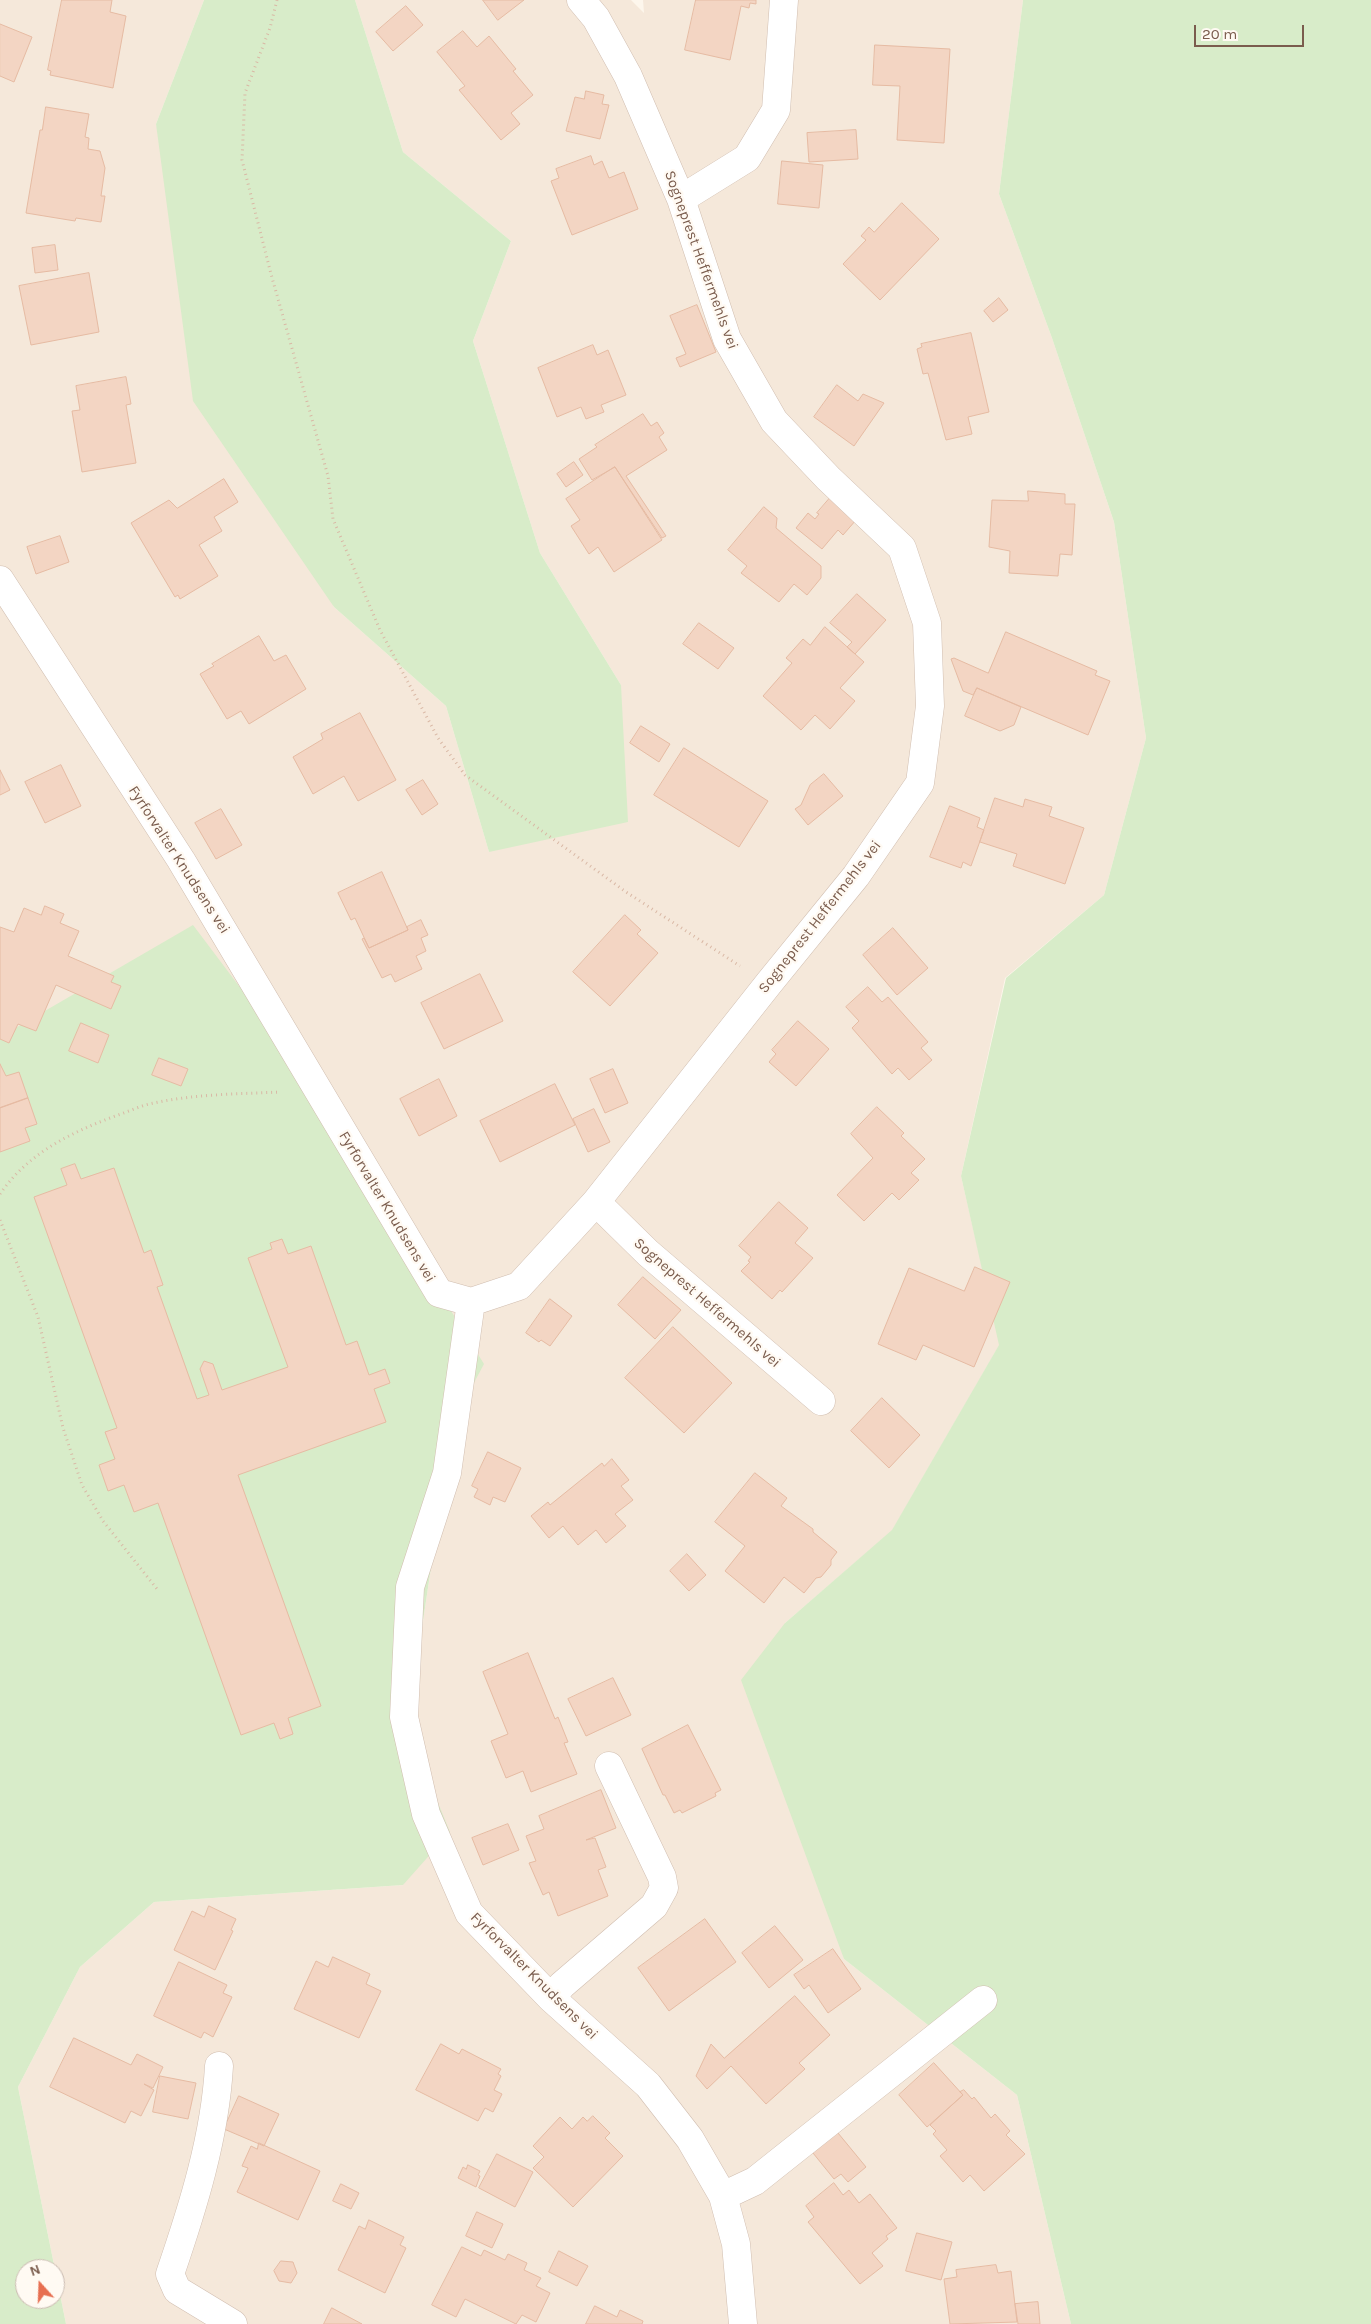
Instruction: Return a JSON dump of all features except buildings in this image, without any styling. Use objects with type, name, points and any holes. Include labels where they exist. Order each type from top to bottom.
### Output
[{"type":"street","name":"Sogneprest Heffermehls vei","points":[[472,1302],[519,1286],[596,1202],[856,876],[920,783],[930,706],[927,623],[902,548],[828,478],[774,422],[726,340],[681,199],[628,76],[596,18],[581,0]]},
{"type":"street","points":[[681,199],[747,158],[776,110],[784,0]]},
{"type":"street","name":"Fyrforvalter Knudsens vei","points":[[0,580],[181,860],[438,1293],[472,1302],[447,1473],[410,1587],[404,1717],[426,1814],[468,1913],[551,1998],[648,2086],[690,2139],[723,2196],[736,2244],[743,2324]]},
{"type":"street","name":"Sogneprest Heffermehls vei","points":[[596,1202],[648,1253],[821,1401]]},
{"type":"street","points":[[551,1998],[562,1985],[654,1906],[664,1888],[662,1876],[608,1766]]},
{"type":"street","points":[[723,2196],[755,2181],[983,2000]]},
{"type":"street","points":[[219,2066],[218,2096],[192,2212],[170,2274],[177,2290],[232,2324]]},
{"type":"path","points":[[277,0],[270,28],[245,93],[242,160],[271,274],[328,476],[333,519],[380,630],[438,738],[465,775],[626,892],[769,983]]},
{"type":"path","points":[[0,1194],[13,1176],[42,1151],[81,1129],[154,1103],[221,1095],[318,1091]]},
{"type":"path","points":[[0,1220],[38,1317],[62,1428],[82,1485],[103,1521],[157,1589]]},
{"type":"shaded area","points":[[0,0],[204,0],[156,124],[334,607],[446,706],[489,852],[621,685],[540,553],[473,341],[511,241],[403,152],[355,0],[631,0],[644,13],[643,0],[1023,0],[999,194],[1052,338],[1114,522],[1146,738],[1104,895],[1005,978],[961,1176],[1000,1344],[892,1531],[785,1623],[844,1959],[1017,2095],[1071,2324],[66,2324],[63,2309],[65,2309],[65,2259],[53,2259],[18,2087],[80,1967],[154,1902],[403,1885],[407,1727],[453,1422],[0,1037]]},
{"type":"green space","points":[[204,0],[355,0],[403,152],[511,241],[473,341],[540,553],[621,685],[628,822],[489,852],[446,706],[334,607],[193,401],[156,124]]},
{"type":"green space","points":[[1023,0],[1371,0],[1371,2324],[1071,2324],[1017,2095],[844,1959],[741,1680],[785,1623],[892,1530],[999,1345],[961,1176],[1006,978],[1104,895],[1146,738],[1114,522],[1052,338],[999,194]]},
{"type":"green space","points":[[193,925],[297,1063],[484,1364],[453,1422],[407,1727],[450,1832],[403,1885],[154,1902],[80,1967],[18,2087],[53,2259],[15,2259],[15,2309],[63,2309],[66,2324],[0,2324],[0,1037]]}]
